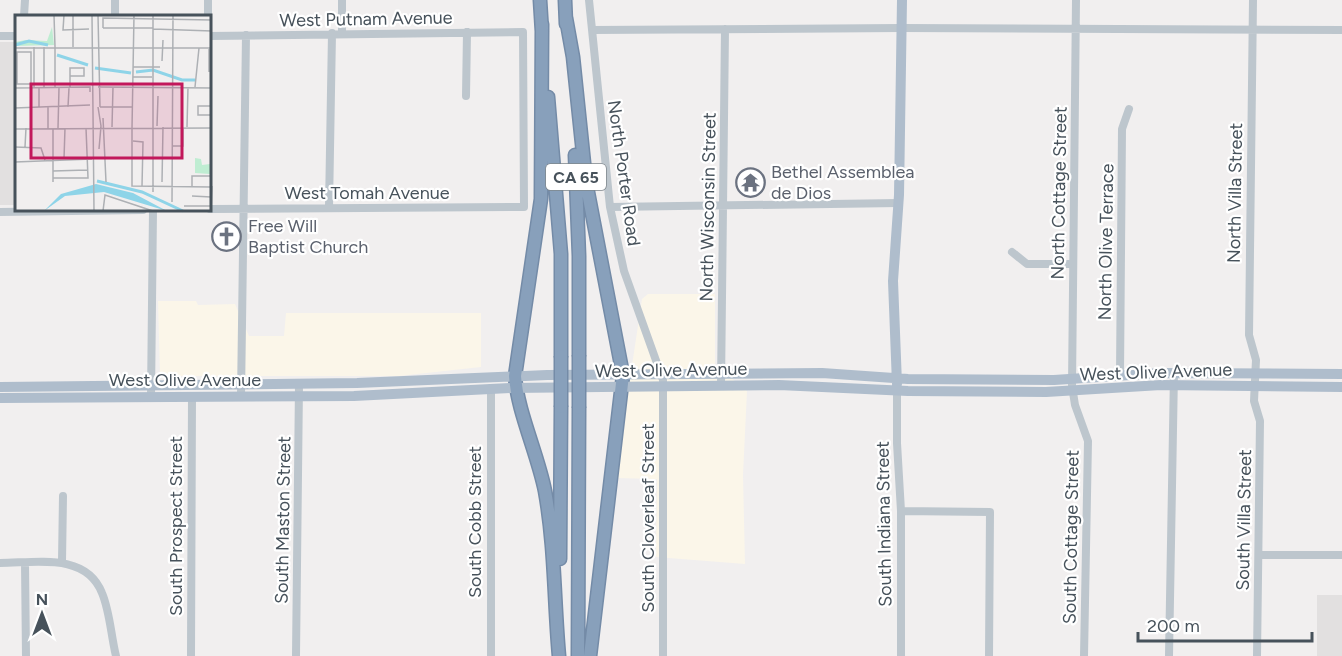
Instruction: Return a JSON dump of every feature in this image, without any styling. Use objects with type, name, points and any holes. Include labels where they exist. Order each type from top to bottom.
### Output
[{"type":"highway","name":"CA 65","points":[[540,0],[559,208],[560,656]]},
{"type":"highway","name":"CA 65","points":[[565,0],[578,205],[578,656]]},
{"type":"highway","points":[[566,18],[573,57],[586,182],[622,381],[590,656]]},
{"type":"highway","points":[[542,24],[541,199],[516,382],[538,459],[548,505],[560,656]]},
{"type":"main road","points":[[897,391],[892,282],[899,203],[902,0]]},
{"type":"main road","name":"West Olive Avenue","points":[[0,398],[192,396],[299,384],[447,379],[516,382],[622,381],[663,380],[722,374],[822,373],[1072,385],[1342,387]]},
{"type":"main road","name":"West Olive Avenue","points":[[663,380],[721,386],[821,386],[897,391],[1072,385],[1120,375],[1342,374]]},
{"type":"main road","points":[[418,393],[425,387],[445,384],[447,379]]},
{"type":"main road","name":"West Olive Avenue","points":[[0,387],[151,385],[299,396],[418,393],[491,388],[516,382]]},
{"type":"street","points":[[24,15],[25,0]]},
{"type":"street","points":[[342,0],[342,33]]},
{"type":"street","name":"North Porter Road","points":[[589,0],[610,207],[624,271],[663,380]]},
{"type":"street","name":"North Cottage Street","points":[[1072,385],[1076,0]]},
{"type":"street","name":"North Villa Street","points":[[1253,0],[1249,335],[1256,360],[1255,386]]},
{"type":"street","points":[[592,30],[901,28],[1342,30]]},
{"type":"street","name":"North Wisconsin Street","points":[[721,386],[725,29]]},
{"type":"street","points":[[466,96],[467,32]]},
{"type":"street","name":"West Putnam Avenue","points":[[212,36],[523,32],[524,207]]},
{"type":"street","points":[[329,207],[332,33]]},
{"type":"street","points":[[241,390],[246,35]]},
{"type":"street","name":"North Olive Terrace","points":[[1120,375],[1122,129],[1128,109]]},
{"type":"street","points":[[610,207],[899,203]]},
{"type":"street","name":"West Tomah Avenue","points":[[212,209],[524,207]]},
{"type":"street","points":[[0,212],[15,212]]},
{"type":"street","points":[[152,397],[153,212]]},
{"type":"street","points":[[1012,252],[1027,264],[1073,264]]},
{"type":"street","points":[[1169,656],[1174,373]]},
{"type":"street","name":"South Cloverleaf Street","points":[[663,380],[663,656]]},
{"type":"street","name":"South Maston Street","points":[[296,656],[299,384]]},
{"type":"street","name":"South Cottage Street","points":[[1072,385],[1088,441],[1084,656]]},
{"type":"street","name":"South Villa Street","points":[[1255,386],[1254,401],[1260,421],[1257,656]]},
{"type":"street","name":"South Cobb Street","points":[[491,388],[491,656]]},
{"type":"street","name":"South Indiana Street","points":[[897,391],[897,443],[902,511],[901,656]]},
{"type":"street","name":"South Prospect Street","points":[[191,656],[192,396]]},
{"type":"street","points":[[62,562],[63,496]]},
{"type":"street","points":[[902,511],[990,512],[989,656]]},
{"type":"street","points":[[1259,555],[1342,555]]},
{"type":"street","points":[[0,563],[62,562],[87,570],[102,592],[116,656]]},
{"type":"street","points":[[25,563],[26,656]]},
{"type":"shaded area","points":[[0,42],[15,42],[15,205],[0,205]]},
{"type":"shaded area","points":[[648,294],[715,294],[715,365],[747,391],[743,475],[745,564],[656,557],[657,479],[615,478],[642,299]]},
{"type":"shaded area","points":[[158,301],[196,301],[198,305],[235,304],[249,336],[284,336],[286,313],[481,313],[481,367],[399,376],[160,376]]},
{"type":"shaded area","points":[[1317,595],[1342,595],[1342,656],[1317,656]]},
{"type":"place","name":"Bethel Assemblea de Dios","points":[[750,182]]},
{"type":"place","name":"Free Will Baptist Church","points":[[227,236]]}]
